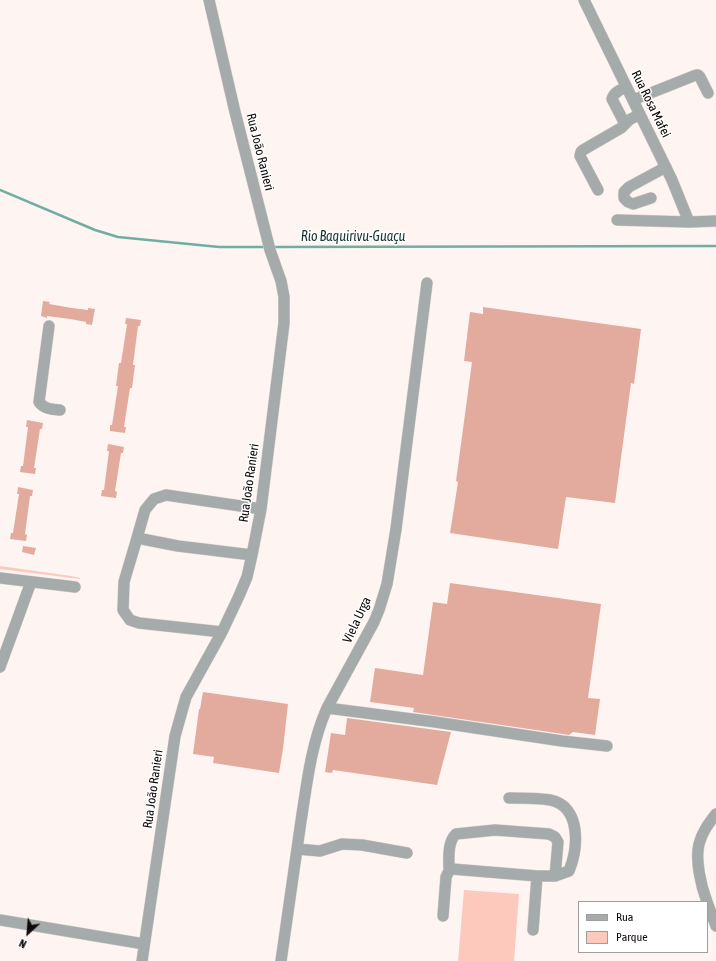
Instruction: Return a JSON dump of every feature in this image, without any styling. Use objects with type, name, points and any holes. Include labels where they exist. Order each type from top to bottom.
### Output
[{"type":"street","name":"Rua João Ranieri","points":[[142,961],[175,736],[186,697],[222,632],[247,577],[252,555],[261,509],[284,323],[284,297],[281,281],[270,250],[235,112],[209,0]]},
{"type":"street","name":"Rua Rosa Mafei","points":[[584,0],[666,167],[689,222]]},
{"type":"street","points":[[633,100],[696,75],[698,75],[708,93]]},
{"type":"street","points":[[625,124],[612,99],[616,92],[626,87]]},
{"type":"street","points":[[598,190],[580,156],[581,152],[621,128],[629,120],[640,114]]},
{"type":"street","points":[[651,198],[632,204],[624,198],[624,192],[629,187],[666,167]]},
{"type":"street","points":[[617,220],[689,222],[716,221]]},
{"type":"street","name":"Viela Urga","points":[[281,961],[311,755],[326,708],[374,622],[387,584],[396,529],[427,283]]},
{"type":"street","points":[[49,326],[39,402],[42,406],[47,408],[60,410]]},
{"type":"street","points":[[222,632],[138,623],[130,620],[123,610],[124,582],[145,510],[154,499],[166,495],[261,509]]},
{"type":"street","points":[[137,538],[178,546],[252,555]]},
{"type":"street","points":[[0,578],[75,587]]},
{"type":"street","points":[[0,667],[31,582]]},
{"type":"street","points":[[326,708],[607,746]]},
{"type":"street","points":[[449,871],[452,869],[537,876],[555,876],[569,871],[573,862],[576,841],[573,817],[564,806],[551,800],[510,798]]},
{"type":"street","points":[[707,901],[703,893],[698,864],[699,844],[706,827],[716,814]]},
{"type":"street","points":[[443,916],[446,877],[449,871],[450,843],[452,837],[456,834],[495,830],[549,834],[556,838],[558,842],[555,876]]},
{"type":"street","points":[[297,849],[320,851],[342,844],[362,845],[407,852]]},
{"type":"street","points":[[533,930],[537,876]]},
{"type":"street","points":[[708,905],[716,926]]},
{"type":"street","points":[[0,920],[144,944]]},
{"type":"green space","points":[[0,566],[71,576],[80,579],[0,569]]},
{"type":"green space","points":[[464,890],[519,894],[514,961],[458,961]]},
{"type":"building","points":[[43,301],[50,302],[49,304],[72,308],[88,310],[88,308],[95,309],[92,325],[86,324],[86,322],[70,319],[47,316],[47,318],[41,316]]},
{"type":"building","points":[[483,307],[641,329],[634,384],[631,383],[615,503],[566,497],[558,549],[450,533],[458,482],[456,481],[472,362],[464,361],[470,312],[483,314]]},
{"type":"building","points":[[126,318],[141,320],[140,326],[138,326],[133,365],[135,365],[124,427],[126,427],[125,433],[110,431],[110,425],[112,425],[118,386],[116,386],[127,324],[125,324]]},
{"type":"building","points":[[27,420],[43,423],[42,429],[40,429],[34,468],[36,468],[35,474],[20,472],[21,466],[23,466],[28,427],[26,427]]},
{"type":"building","points":[[108,444],[124,447],[123,453],[121,453],[115,491],[117,492],[116,498],[101,496],[102,490],[104,490],[109,451],[107,451]]},
{"type":"building","points":[[18,487],[33,490],[32,496],[30,496],[25,534],[27,535],[26,541],[10,539],[11,533],[13,533],[19,494],[17,494]]},
{"type":"building","points":[[23,546],[36,548],[34,555],[22,552]]},
{"type":"building","points":[[450,583],[601,604],[588,698],[600,699],[595,735],[573,732],[569,735],[413,712],[414,708],[370,702],[375,668],[423,675],[433,602],[447,604]]},
{"type":"building","points":[[203,692],[288,704],[279,773],[213,763],[214,757],[193,754],[199,709]]},
{"type":"building","points":[[347,718],[451,732],[437,785],[333,770],[332,773],[325,772],[331,733],[345,735]]},
{"type":"waterway","name":"Rio Baquirivu-Guaçu","points":[[0,190],[95,230],[118,237],[219,247],[266,247]]},
{"type":"waterway","name":"Rio Baquirivu-Guaçu","points":[[273,247],[716,246]]}]
